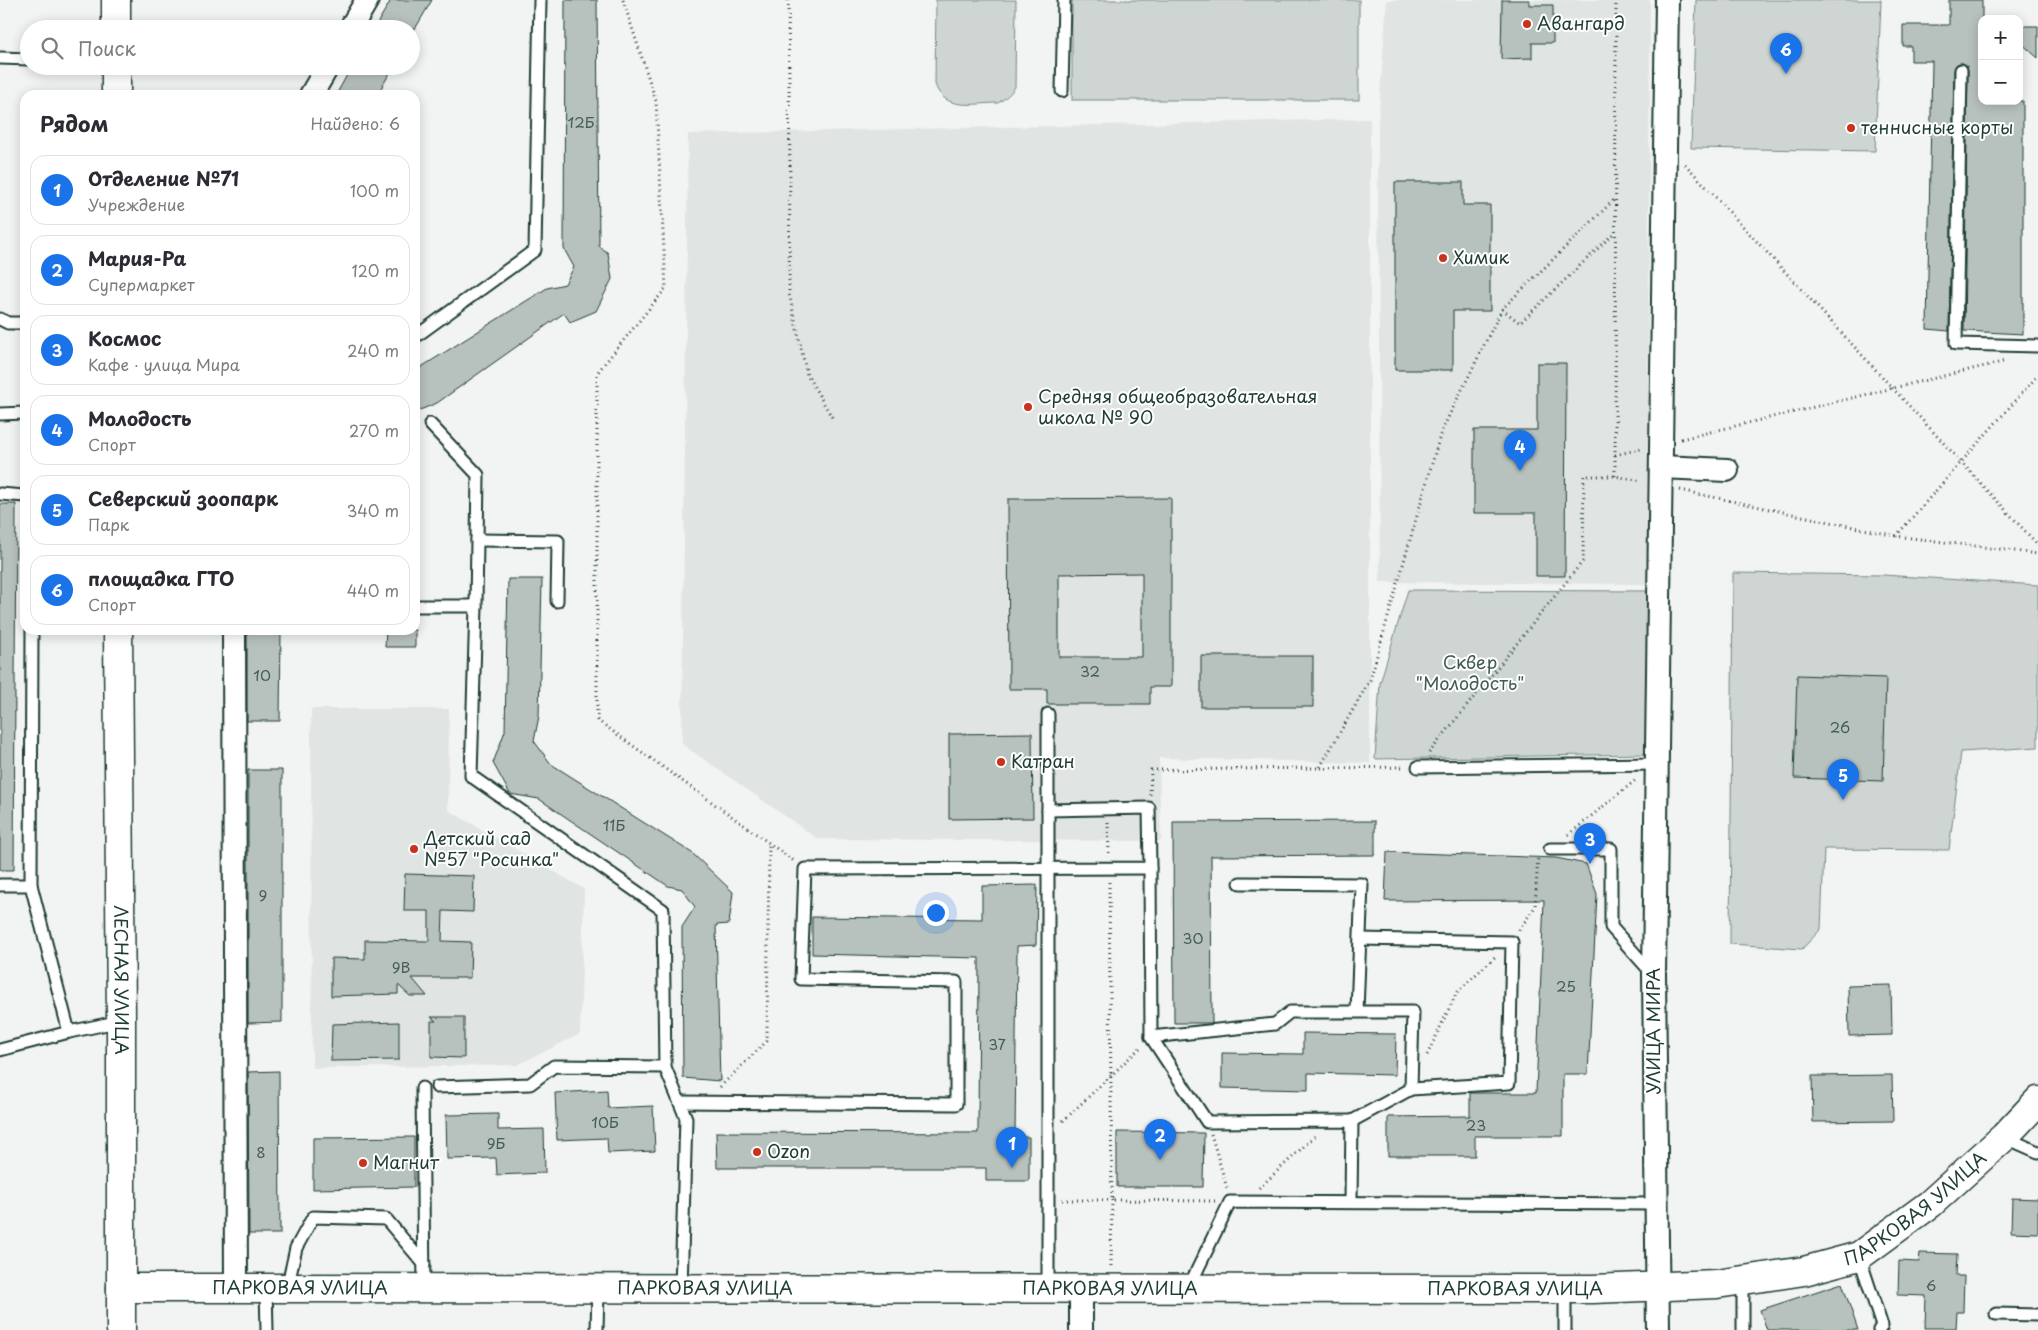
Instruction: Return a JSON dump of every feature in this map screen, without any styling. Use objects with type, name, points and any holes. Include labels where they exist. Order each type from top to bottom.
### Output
[{"type":"street","points":[[116,0],[116,20]]},
{"type":"street","points":[[355,20],[366,0]]},
{"type":"street","name":"УЛИЦА МИРА","points":[[1658,1330],[1654,974],[1667,0]]},
{"type":"street","points":[[116,75],[116,90]]},
{"type":"street","points":[[314,90],[323,75]]},
{"type":"street","points":[[1661,476],[1727,470]]},
{"type":"street","name":"ЛЕСНАЯ УЛИЦА","points":[[118,635],[122,1021],[121,1330]]},
{"type":"street","points":[[234,635],[236,1289]]},
{"type":"street","name":"ПАРКОВАЯ УЛИЦА","points":[[121,1288],[276,1289],[424,1276],[598,1289],[1565,1289],[1658,1288],[1743,1281],[1804,1271],[1859,1256],[1930,1204],[2004,1137],[2038,1101]]},
{"type":"street","points":[[1080,1289],[1081,1330]]},
{"type":"lane","points":[[420,333],[535,250],[540,0]]},
{"type":"lane","points":[[1062,91],[1064,0]]},
{"type":"lane","points":[[0,58],[20,59]]},
{"type":"lane","points":[[1961,70],[1956,344],[2038,346]]},
{"type":"lane","points":[[0,319],[8,323],[20,323]]},
{"type":"lane","points":[[0,414],[20,413]]},
{"type":"lane","points":[[430,424],[478,475],[471,776],[663,910],[665,1066],[682,1102],[686,1118],[681,1289]]},
{"type":"lane","points":[[0,494],[20,496]]},
{"type":"lane","points":[[477,540],[558,541],[557,601]]},
{"type":"lane","points":[[420,606],[476,606]]},
{"type":"lane","points":[[32,635],[31,885],[69,1032]]},
{"type":"lane","points":[[1048,714],[1048,1289]]},
{"type":"lane","points":[[1418,767],[1656,764]]},
{"type":"lane","points":[[1048,810],[1150,808],[1151,1037],[1207,1122],[1352,1121],[1411,1089],[1509,1083],[1512,942],[1360,939]]},
{"type":"lane","points":[[1550,849],[1611,849],[1611,927],[1654,974]]},
{"type":"lane","points":[[682,1102],[956,1104],[956,982],[801,978],[805,869],[1150,868]]},
{"type":"lane","points":[[1240,883],[1362,884],[1357,1011]]},
{"type":"lane","points":[[0,885],[31,885]]},
{"type":"lane","points":[[1151,1037],[1275,1024],[1290,1012],[1413,1012],[1411,1089]]},
{"type":"lane","points":[[0,1050],[69,1032],[122,1021]]},
{"type":"lane","points":[[437,1087],[530,1084],[554,1066],[665,1066]]},
{"type":"lane","points":[[422,1088],[424,1276]]},
{"type":"lane","points":[[1351,1202],[1352,1121]]},
{"type":"lane","points":[[2004,1137],[2038,1152]]},
{"type":"lane","points":[[1188,1289],[1230,1202],[1656,1204]]},
{"type":"lane","points":[[267,1330],[276,1289],[313,1217],[386,1218],[424,1276]]},
{"type":"lane","points":[[1859,1256],[1882,1326],[1879,1330]]},
{"type":"lane","points":[[1743,1281],[1743,1330]]},
{"type":"lane","points":[[596,1330],[598,1289]]},
{"type":"lane","points":[[1564,1330],[1565,1289]]},
{"type":"lane","points":[[1996,1314],[2038,1315]]},
{"type":"path","points":[[623,0],[656,101],[666,288],[597,373],[597,720],[805,869]]},
{"type":"path","points":[[788,0],[789,293],[807,375],[833,419]]},
{"type":"path","points":[[1615,476],[1616,0]]},
{"type":"path","points":[[1666,143],[2038,545]]},
{"type":"path","points":[[1320,768],[1370,680],[1442,432],[1502,308],[1615,199]]},
{"type":"path","points":[[1502,308],[1520,323],[1615,231]]},
{"type":"path","points":[[1615,455],[2009,360]]},
{"type":"path","points":[[1896,536],[2038,375]]},
{"type":"path","points":[[1150,808],[1151,770],[1418,767],[1582,560],[1584,476],[1661,476],[1896,536],[2038,554]]},
{"type":"path","points":[[1411,1089],[1457,992],[1512,942],[1535,907],[1538,850],[1550,849],[1656,764]]},
{"type":"path","points":[[1108,809],[1111,1274]]},
{"type":"path","points":[[704,1102],[767,1041],[769,843]]},
{"type":"path","points":[[1048,1134],[1151,1037]]},
{"type":"path","points":[[1048,1200],[1230,1202],[1207,1122]]},
{"type":"path","points":[[1244,1202],[1317,1134]]},
{"type":"shaded area","points":[[1387,0],[1650,0],[1647,584],[1380,582],[1378,125]]},
{"type":"shaded area","name":"Средняя общеобразовательная школа № 90","points":[[1370,119],[1370,763],[1159,758],[1161,841],[818,839],[682,744],[688,134]]},
{"type":"shaded area","name":"Детский сад №57 \"Росинка\"","points":[[311,709],[449,709],[448,810],[584,889],[580,1034],[517,1065],[312,1068]]},
{"type":"green space","points":[[936,0],[1016,0],[1015,87],[1008,96],[998,103],[961,104],[945,99],[939,93],[935,84]]},
{"type":"green space","points":[[1072,0],[1359,0],[1359,100],[1072,100]]},
{"type":"green space","points":[[1696,0],[1881,0],[1875,151],[1691,148]]},
{"type":"green space","points":[[1733,573],[1883,575],[2038,585],[2038,747],[1961,752],[1949,850],[1824,849],[1821,929],[1802,949],[1730,944]]},
{"type":"green space","name":"Сквер \"Молодость\"","points":[[1408,590],[1649,591],[1645,754],[1375,759],[1380,683]]},
{"type":"building","points":[[391,0],[432,0],[420,20],[379,20]]},
{"type":"building","points":[[565,0],[597,0],[599,246],[608,253],[612,279],[596,311],[570,322],[564,313],[437,403],[420,410],[420,368],[547,288],[565,284],[574,267],[564,249]]},
{"type":"building","name":"Авангард","points":[[1502,0],[1529,0],[1529,5],[1553,5],[1553,43],[1532,43],[1532,58],[1501,59]]},
{"type":"building","points":[[1949,0],[1982,0],[1982,15],[1978,15],[1978,105],[2023,105],[2023,334],[1964,331],[1968,70],[1967,66],[1962,63],[1957,64],[1954,70],[1949,331],[1927,329],[1932,61],[1911,61],[1911,46],[1903,46],[1903,25],[1949,25]]},
{"type":"building","points":[[2023,26],[2038,26],[2038,58],[2023,45]]},
{"type":"building","points":[[347,75],[389,75],[380,90],[339,90]]},
{"type":"building","name":"Химик","points":[[1395,182],[1463,182],[1463,205],[1490,205],[1490,311],[1453,311],[1453,370],[1395,370]]},
{"type":"building","points":[[1537,363],[1566,363],[1565,576],[1536,576],[1536,513],[1474,513],[1474,430],[1537,430]]},
{"type":"building","points":[[1171,498],[1171,687],[1150,687],[1150,704],[1047,704],[1047,689],[1009,689],[1008,499]],"holes":[[[1142,573],[1142,657],[1059,657],[1059,574]]]},
{"type":"building","points":[[0,504],[16,504],[14,870],[0,870]]},
{"type":"building","points":[[508,579],[542,579],[539,716],[534,741],[551,764],[692,853],[733,892],[729,924],[716,925],[720,1081],[683,1078],[682,927],[695,907],[682,889],[668,886],[539,799],[510,794],[493,763],[505,731]]},
{"type":"building","points":[[247,635],[281,635],[280,721],[247,721]]},
{"type":"building","points":[[386,635],[415,635],[415,647],[385,647]]},
{"type":"building","points":[[1201,656],[1313,656],[1313,707],[1201,707]]},
{"type":"building","points":[[1797,675],[1886,678],[1883,781],[1794,778]]},
{"type":"building","points":[[1032,733],[1033,818],[949,819],[949,734]]},
{"type":"building","points":[[248,770],[282,770],[282,1022],[248,1023]]},
{"type":"building","points":[[1375,821],[1375,855],[1211,856],[1212,1023],[1174,1023],[1173,822]]},
{"type":"building","points":[[1387,852],[1556,858],[1586,864],[1597,894],[1588,1074],[1563,1074],[1563,1136],[1475,1136],[1475,1156],[1388,1156],[1388,1117],[1470,1116],[1470,1093],[1536,1093],[1544,900],[1385,901]]},
{"type":"building","points":[[405,874],[474,876],[473,912],[443,911],[442,941],[471,942],[470,978],[412,978],[427,996],[410,996],[398,985],[398,994],[331,996],[331,958],[365,959],[365,940],[429,941],[429,911],[404,911]]},
{"type":"building","points":[[1037,885],[1036,945],[1017,946],[1015,1137],[1029,1137],[1029,1181],[986,1181],[986,1168],[717,1168],[716,1132],[978,1133],[979,958],[812,954],[812,917],[982,919],[982,886]]},
{"type":"building","points":[[1891,985],[1892,1035],[1849,1036],[1848,986]]},
{"type":"building","points":[[431,1017],[464,1017],[464,1058],[431,1057],[431,1021],[436,1021]]},
{"type":"building","points":[[399,1022],[399,1060],[331,1061],[332,1024]]},
{"type":"building","points":[[1303,1033],[1396,1034],[1395,1075],[1308,1073],[1308,1090],[1222,1088],[1222,1053],[1303,1054]]},
{"type":"building","points":[[279,1071],[280,1234],[249,1234],[248,1072]]},
{"type":"building","points":[[1892,1075],[1893,1121],[1813,1122],[1812,1076]]},
{"type":"building","points":[[607,1090],[608,1108],[653,1106],[655,1151],[608,1153],[607,1138],[557,1140],[555,1093]]},
{"type":"building","points":[[498,1114],[498,1130],[544,1129],[545,1173],[497,1175],[496,1158],[447,1159],[446,1115]]},
{"type":"building","points":[[1117,1132],[1204,1133],[1203,1187],[1117,1187]]},
{"type":"building","name":"Магнит","points":[[414,1137],[414,1187],[313,1189],[313,1138]]},
{"type":"building","points":[[2012,1198],[2038,1199],[2038,1233],[2011,1232]]},
{"type":"building","points":[[1920,1253],[1957,1254],[1956,1276],[1964,1276],[1963,1312],[1957,1312],[1956,1328],[1925,1328],[1926,1296],[1898,1295],[1899,1261],[1919,1262]]},
{"type":"building","points":[[1842,1283],[1858,1330],[1767,1330],[1760,1310]]},
{"type":"place","name":"Авангард","points":[[1527,24]]},
{"type":"place","name":"площадка ГТО","points":[[1786,74]]},
{"type":"place","name":"теннисные корты","points":[[1851,128]]},
{"type":"place","name":"Химик","points":[[1443,258]]},
{"type":"place","name":"Средняя общеобразовательная школа № 90","points":[[1028,407]]},
{"type":"place","name":"Молодость","points":[[1520,471]]},
{"type":"place","name":"Катран","points":[[1001,762]]},
{"type":"place","name":"Северский зоопарк","points":[[1843,800]]},
{"type":"place","name":"Детский сад №57 \"Росинка\"","points":[[414,849]]},
{"type":"place","name":"Космос","points":[[1590,864]]},
{"type":"place","name":"Ozon","points":[[757,1152]]},
{"type":"place","name":"Мария-Ра","points":[[1160,1160]]},
{"type":"place","name":"Магнит","points":[[363,1163]]},
{"type":"place","name":"Отделение №71","points":[[1012,1168]]}]
